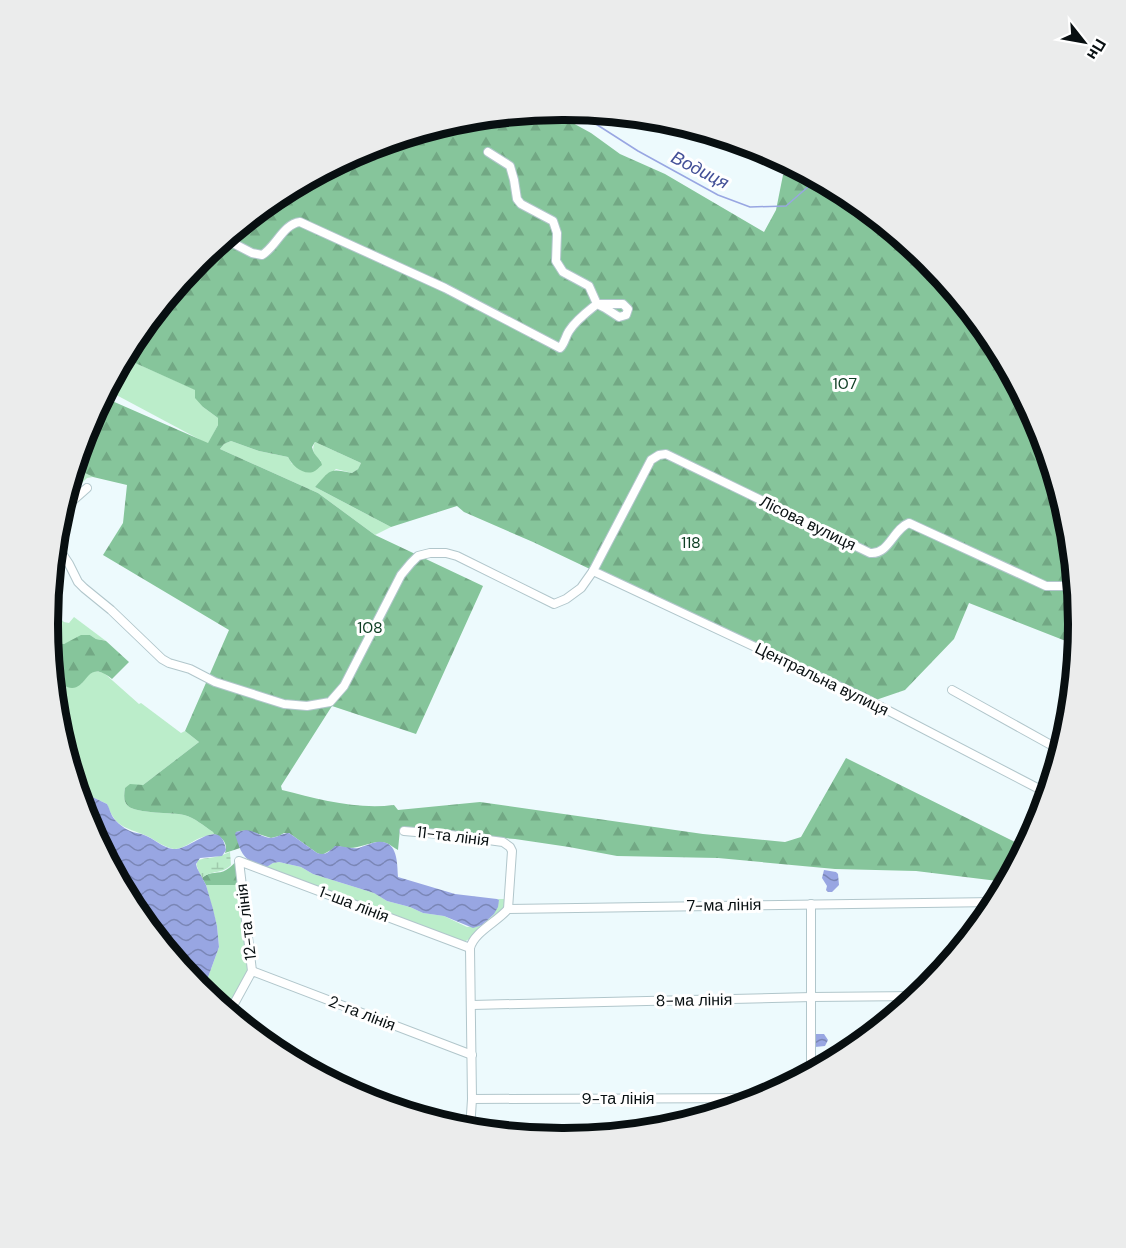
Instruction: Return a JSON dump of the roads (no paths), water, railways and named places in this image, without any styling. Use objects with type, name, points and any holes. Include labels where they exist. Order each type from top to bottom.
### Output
[{"type":"street","points":[[233,243],[252,253],[262,255],[290,225],[300,222],[445,288],[560,348],[573,326],[597,304],[589,286],[563,272],[556,261],[557,233],[553,221],[516,199],[510,166],[488,152]]},
{"type":"street","name":"Лісова вулиця","points":[[593,571],[651,460],[666,454],[870,553],[875,554],[884,549],[902,527],[909,523],[1046,586],[1066,586]]},
{"type":"street","points":[[75,499],[87,488]]},
{"type":"street","points":[[63,556],[78,582],[162,659],[176,666],[190,669],[215,682],[284,704],[307,706],[330,702],[344,687],[401,574],[418,556],[446,553],[467,560],[554,604],[566,600],[581,588],[593,571]]},
{"type":"street","name":"Центральна вулиця","points":[[593,571],[862,698],[1040,789]]},
{"type":"street","points":[[952,690],[1052,746]]},
{"type":"street","name":"11-та лінія","points":[[404,831],[461,836],[507,844],[512,851],[508,909]]},
{"type":"street","name":"1-ша лінія","points":[[239,861],[470,948]]},
{"type":"street","name":"12-та лінія","points":[[233,1005],[252,971],[239,861]]},
{"type":"street","name":"7-ма лінія","points":[[508,909],[983,902]]},
{"type":"street","points":[[811,904],[811,1063]]},
{"type":"street","points":[[471,1120],[470,948],[472,940],[508,909]]},
{"type":"street","name":"2-га лінія","points":[[252,971],[472,1055]]},
{"type":"street","name":"8-ма лінія","points":[[471,1005],[903,996]]},
{"type":"street","name":"9-та лінія","points":[[472,1099],[735,1098]]},
{"type":"water","points":[[89,795],[107,804],[113,818],[124,828],[147,836],[169,848],[180,848],[211,834],[218,835],[223,840],[226,850],[222,856],[200,858],[196,864],[206,885],[213,909],[219,947],[206,981],[163,931],[126,876]]},
{"type":"water","points":[[246,830],[270,838],[289,833],[320,854],[327,853],[335,846],[359,848],[375,842],[384,842],[393,848],[395,853],[398,877],[455,894],[497,899],[499,900],[498,907],[482,925],[473,928],[444,916],[423,913],[387,901],[374,893],[313,874],[301,867],[279,862],[265,868],[252,862],[242,852],[235,834]]},
{"type":"water","points":[[824,870],[838,874],[839,885],[832,892],[826,890],[827,886],[822,878]]},
{"type":"water","points":[[816,1034],[824,1034],[828,1040],[825,1046],[815,1047]]},
{"type":"waterway","name":"Водиця","points":[[591,121],[638,151],[718,195],[750,207],[786,206],[810,185]]},
{"type":"park label","name":"107","points":[[845,383]]},
{"type":"park label","name":"118","points":[[691,542]]},
{"type":"park label","name":"108","points":[[370,627]]}]
